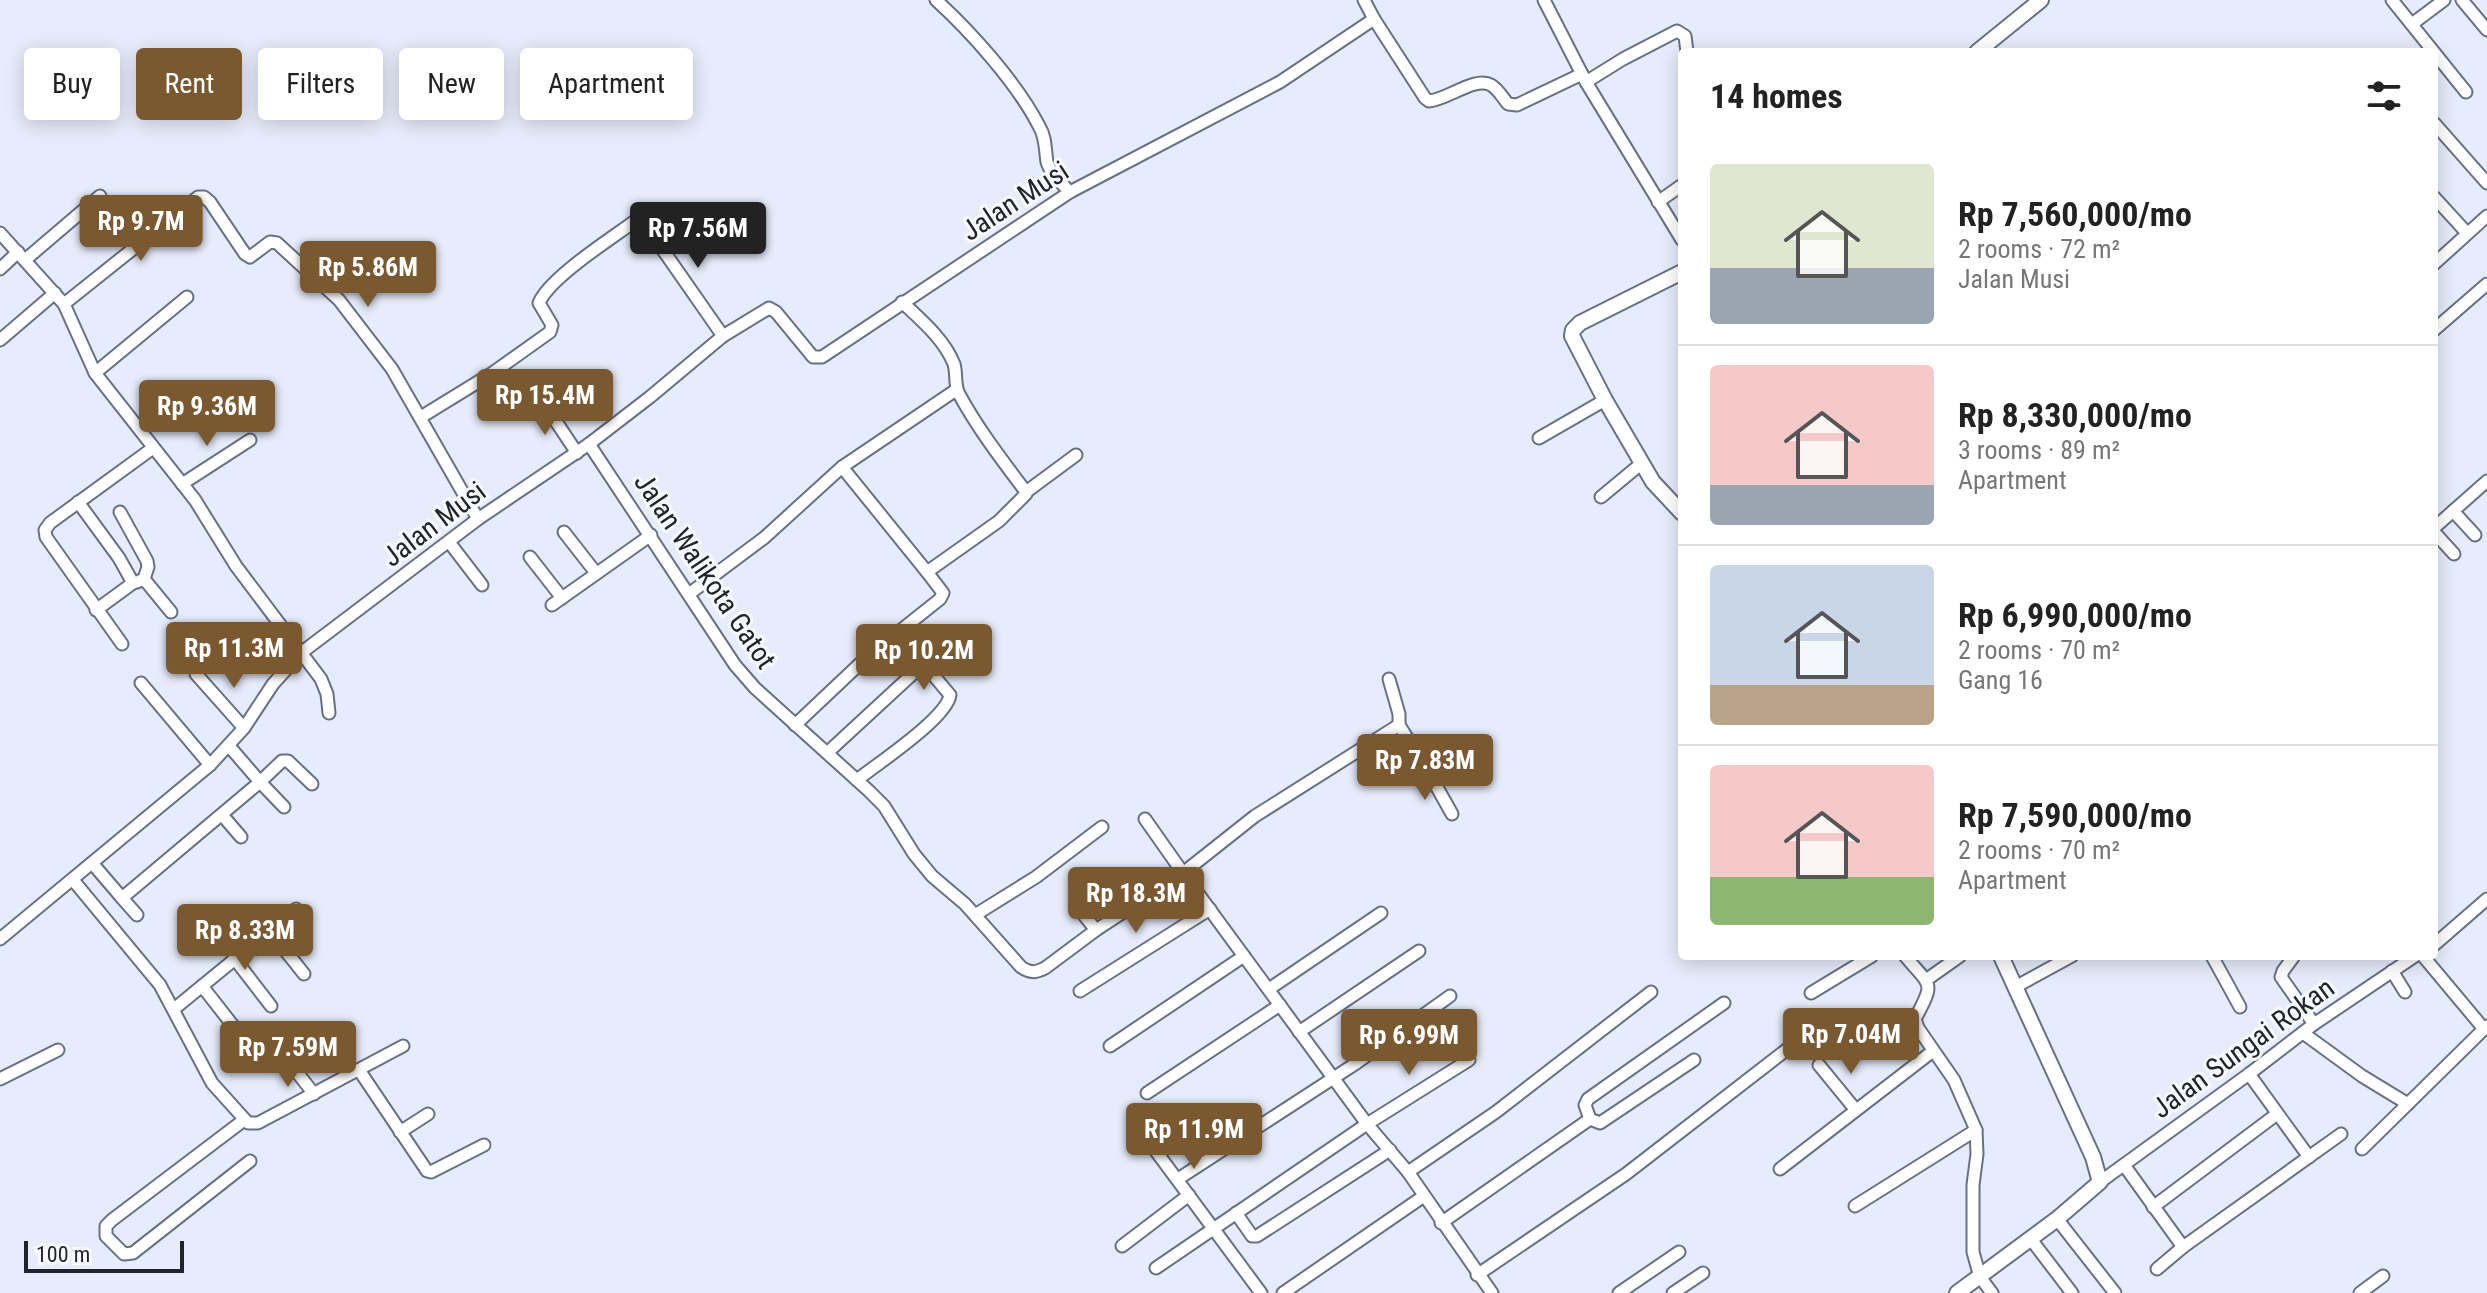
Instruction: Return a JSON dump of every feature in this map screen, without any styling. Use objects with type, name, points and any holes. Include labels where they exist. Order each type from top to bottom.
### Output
[{"type":"main road","points":[[1982,48],[2041,0]]},
{"type":"main road","points":[[1678,274],[1580,323],[1573,330],[1575,342],[1605,400],[1653,482],[1678,509]]},
{"type":"main road","points":[[1957,1293],[2057,1219],[2100,1182],[2093,1157],[2003,960]]},
{"type":"street","points":[[936,0],[1017,92],[1042,129],[1047,162],[1070,192]]},
{"type":"street","points":[[1364,0],[1429,101],[1479,82],[1490,84],[1508,104],[1517,105],[1584,78],[1677,31],[1685,36],[1686,48]]},
{"type":"street","points":[[1544,0],[1584,78],[1678,234]]},
{"type":"street","points":[[2392,0],[2431,48]]},
{"type":"street","points":[[2412,24],[2444,0]]},
{"type":"street","points":[[2462,0],[2487,30]]},
{"type":"street","name":"Jalan Musi","points":[[2,932],[73,880],[210,765],[244,728],[273,684],[301,653],[478,519],[589,444],[723,336],[769,308],[776,312],[813,357],[822,357],[1070,192],[1280,82],[1374,19]]},
{"type":"street","points":[[2438,57],[2466,92]]},
{"type":"street","points":[[2438,128],[2487,183]]},
{"type":"street","points":[[1658,202],[1678,188]]},
{"type":"street","points":[[0,269],[100,196]]},
{"type":"street","points":[[64,304],[198,197],[204,197],[245,254],[250,257],[274,241],[329,290],[392,369],[478,519]]},
{"type":"street","points":[[2438,201],[2467,233]]},
{"type":"street","points":[[663,250],[709,213]]},
{"type":"street","points":[[2438,260],[2487,216]]},
{"type":"street","points":[[421,417],[491,374],[550,332],[552,325],[539,303],[540,298],[555,282],[635,221],[643,219],[646,222],[723,336]]},
{"type":"street","points":[[0,233],[64,304],[95,373],[182,484],[236,566],[321,679],[327,694],[329,713]]},
{"type":"street","points":[[2438,327],[2487,284]]},
{"type":"street","points":[[0,340],[55,293]]},
{"type":"street","points":[[95,373],[187,297]]},
{"type":"street","points":[[902,302],[949,353],[955,367],[956,390],[1026,492]]},
{"type":"street","points":[[689,594],[764,538],[842,467],[956,390]]},
{"type":"street","points":[[1539,438],[1605,400]]},
{"type":"street","points":[[543,402],[577,453]]},
{"type":"street","points":[[182,484],[250,440]]},
{"type":"street","name":"Jalan Walikota Gatot","points":[[589,444],[735,665],[755,688],[884,806],[914,854],[932,876],[975,915],[1029,972],[1045,968],[1183,873],[1255,816],[1399,725]]},
{"type":"street","points":[[122,644],[46,537],[45,530],[50,523],[153,448]]},
{"type":"street","points":[[927,572],[999,521],[1026,492],[1076,455]]},
{"type":"street","points":[[1601,497],[1642,463]]},
{"type":"street","points":[[795,725],[866,658],[940,599],[943,593],[842,467]]},
{"type":"street","points":[[2438,526],[2487,481]]},
{"type":"street","points":[[78,502],[119,558],[171,612]]},
{"type":"street","points":[[2453,511],[2475,535]]},
{"type":"street","points":[[96,610],[139,581],[148,567],[120,512]]},
{"type":"street","points":[[564,532],[596,573]]},
{"type":"street","points":[[530,557],[557,601],[651,535]]},
{"type":"street","points":[[2438,535],[2454,554]]},
{"type":"street","points":[[449,542],[482,585]]},
{"type":"street","points":[[207,659],[196,669],[196,674],[244,728]]},
{"type":"street","points":[[827,753],[918,669],[929,670],[950,695],[949,703],[928,725],[857,780]]},
{"type":"street","points":[[1389,679],[1399,725],[1452,814]]},
{"type":"street","points":[[141,683],[210,765]]},
{"type":"street","points":[[229,746],[284,807]]},
{"type":"street","points":[[1429,773],[1469,750]]},
{"type":"street","points":[[122,898],[286,760],[312,784]]},
{"type":"street","points":[[223,816],[241,837]]},
{"type":"street","points":[[1145,819],[1367,1124],[1408,1172],[1492,1293]]},
{"type":"street","points":[[975,915],[1036,877],[1102,827]]},
{"type":"street","points":[[92,863],[137,915]]},
{"type":"street","points":[[73,880],[160,985],[212,1083],[244,1120],[258,1123],[403,1046]]},
{"type":"street","points":[[1096,930],[1079,905],[1115,880]]},
{"type":"street","points":[[2438,942],[2487,899]]},
{"type":"street","points":[[174,1009],[296,909]]},
{"type":"street","points":[[1080,991],[1210,909]]},
{"type":"street","points":[[1269,989],[1381,913]]},
{"type":"street","points":[[269,930],[304,974]]},
{"type":"street","points":[[1299,1032],[1419,951]]},
{"type":"street","points":[[1110,1046],[1244,956]]},
{"type":"street","points":[[234,958],[271,1006]]},
{"type":"street","points":[[1811,993],[1865,960]]},
{"type":"street","points":[[1908,960],[1926,980],[1930,992],[1915,1019],[1918,1028],[1954,1080],[1976,1130],[1973,1243],[1980,1277],[1992,1293]]},
{"type":"street","points":[[1926,980],[1954,960]]},
{"type":"street","points":[[2017,986],[2065,960]]},
{"type":"street","points":[[2214,960],[2240,1007]]},
{"type":"street","points":[[2292,960],[2281,977],[2314,1024]]},
{"type":"street","name":"Jalan Sungai Rokan","points":[[2100,1182],[2314,1024],[2409,960]]},
{"type":"street","points":[[2362,1149],[2486,1028],[2453,995],[2426,960]]},
{"type":"street","points":[[2392,971],[2405,992]]},
{"type":"street","points":[[202,986],[238,1032]]},
{"type":"street","points":[[1408,1172],[1496,1112],[1651,992]]},
{"type":"street","points":[[1178,1179],[1334,1077],[1450,996]]},
{"type":"street","points":[[1694,1060],[1600,1123],[1590,1119],[1585,1105],[1588,1099],[1724,1003]]},
{"type":"street","points":[[1147,1093],[1280,1005]]},
{"type":"street","points":[[2303,1033],[2362,1076],[2408,1104]]},
{"type":"street","points":[[1477,1275],[1626,1174],[1803,1037]]},
{"type":"street","points":[[0,1079],[58,1050]]},
{"type":"street","points":[[1780,1169],[1933,1051]]},
{"type":"street","points":[[1156,1268],[1367,1124],[1469,1060]]},
{"type":"street","points":[[289,1062],[314,1094]]},
{"type":"street","points":[[1819,1065],[1855,1109]]},
{"type":"street","points":[[359,1070],[423,1169],[431,1172],[484,1145]]},
{"type":"street","points":[[2249,1074],[2309,1157]]},
{"type":"street","points":[[400,1132],[428,1114]]},
{"type":"street","points":[[2153,1207],[2277,1114]]},
{"type":"street","points":[[1441,1223],[1590,1119]]},
{"type":"street","points":[[244,1120],[112,1220],[106,1226],[106,1236],[124,1254],[133,1253],[250,1161]]},
{"type":"street","points":[[1855,1206],[1976,1130]]},
{"type":"street","points":[[2157,1269],[2341,1134]]},
{"type":"street","points":[[1144,1135],[1261,1293]]},
{"type":"street","points":[[1236,1213],[1252,1236],[1257,1236],[1390,1150]]},
{"type":"street","points":[[2124,1165],[2183,1247]]},
{"type":"street","points":[[1122,1246],[1189,1195]]},
{"type":"street","points":[[1283,1293],[1424,1196]]},
{"type":"street","points":[[2057,1219],[2115,1293]]},
{"type":"street","points":[[2030,1238],[2072,1293]]},
{"type":"street","points":[[1619,1293],[1679,1252]]},
{"type":"street","points":[[1673,1293],[1703,1273]]},
{"type":"street","points":[[2360,1293],[2383,1276]]}]
